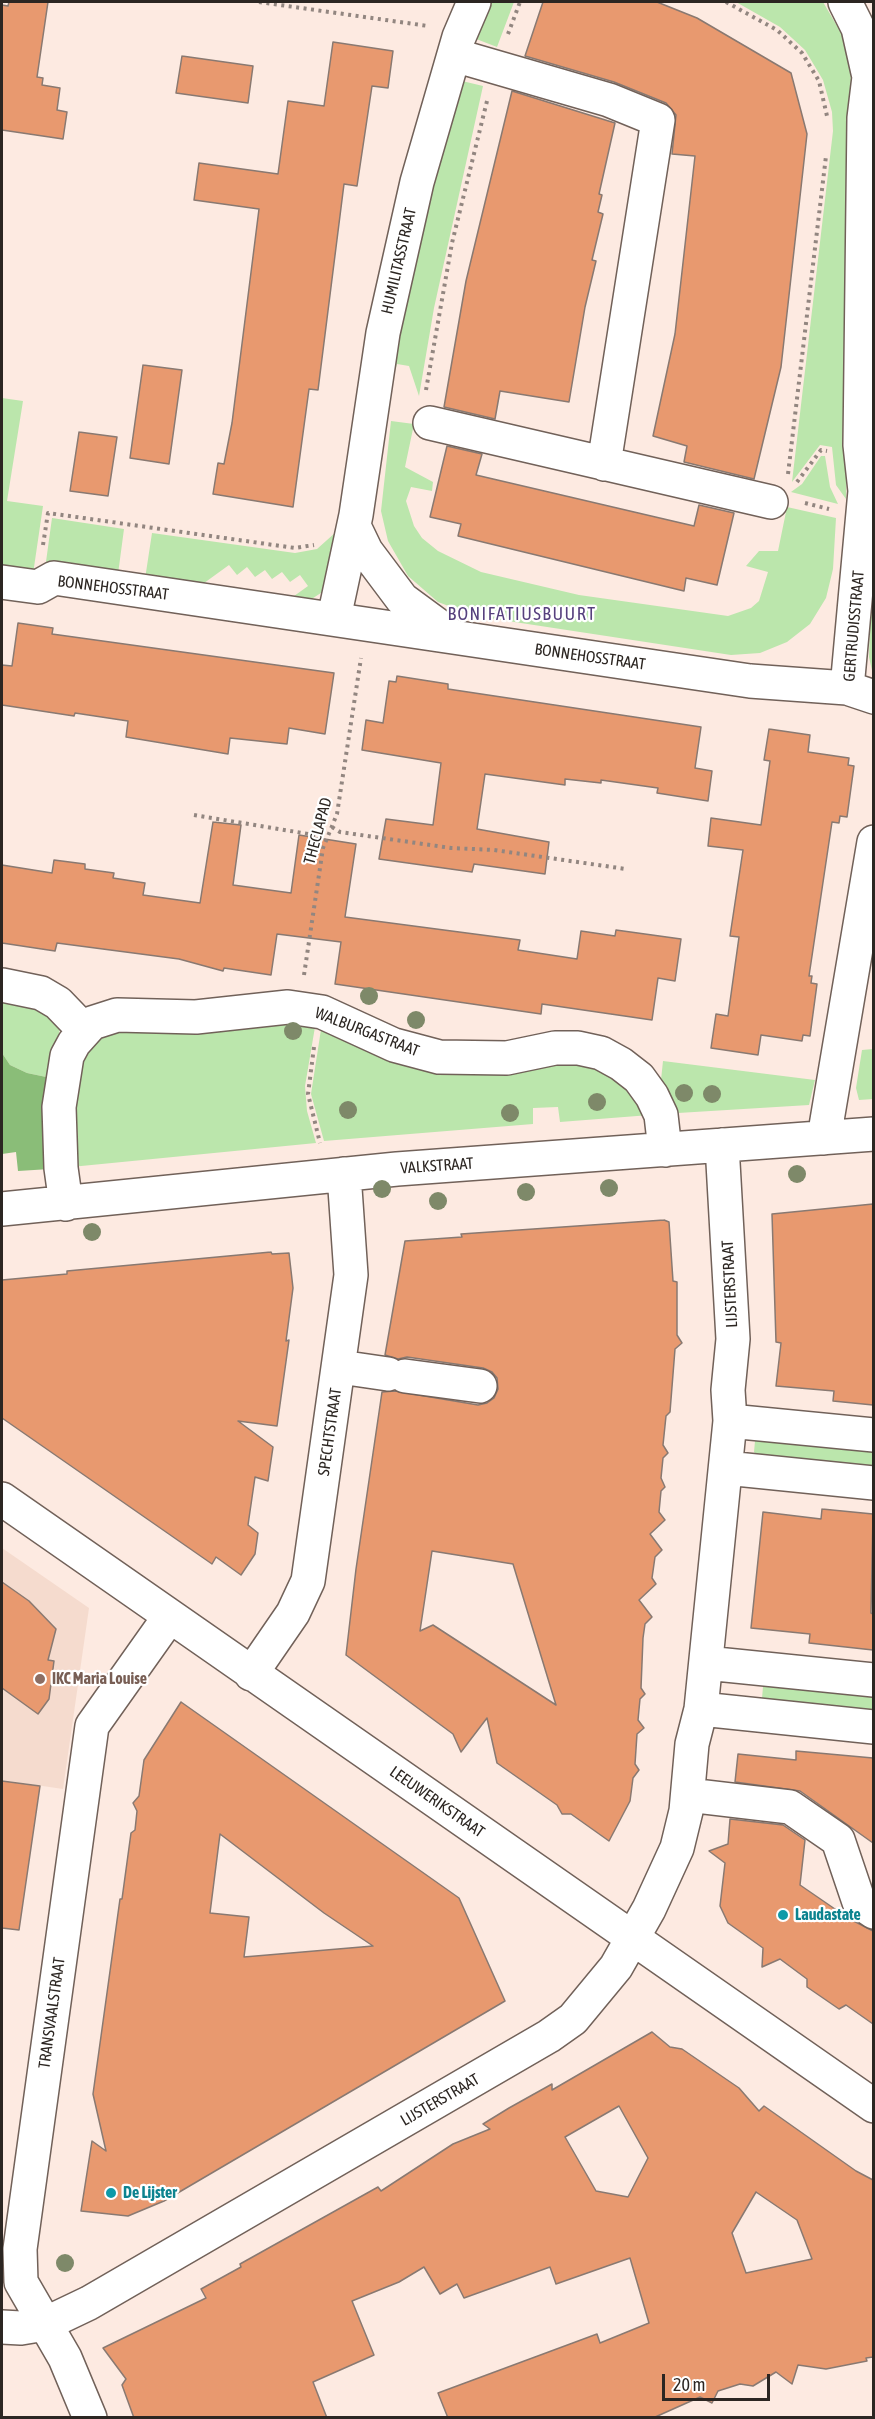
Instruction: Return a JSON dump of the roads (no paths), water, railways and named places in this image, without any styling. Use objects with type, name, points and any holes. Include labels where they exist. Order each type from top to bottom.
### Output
[{"type":"street","name":"HUMILITASSTRAAT","points":[[354,526],[383,333],[417,182],[457,46],[474,2]]},
{"type":"street","name":"GERTRUDISSTRAAT","points":[[845,2],[858,28],[871,77],[864,118],[860,445],[869,491],[860,693]]},
{"type":"street","points":[[869,2],[873,4]]},
{"type":"street","points":[[457,46],[609,100],[658,120],[604,464]]},
{"type":"street","points":[[427,410],[604,464],[784,488]]},
{"type":"street","points":[[334,618],[354,526]]},
{"type":"street","points":[[354,526],[366,551],[402,600],[454,637]]},
{"type":"street","name":"BONNEHOSSTRAAT","points":[[2,582],[38,587],[54,578],[750,681],[860,693]]},
{"type":"street","points":[[825,1138],[873,842]]},
{"type":"street","points":[[2,985],[41,993],[58,1003],[84,1030]]},
{"type":"street","name":"WALBURGASTRAAT","points":[[66,1204],[59,1129],[61,1082],[67,1056],[84,1030],[103,1018],[117,1015],[196,1017],[277,1006],[311,1010],[394,1045],[439,1057],[507,1058],[555,1048],[578,1048],[601,1053],[621,1064],[639,1078],[652,1096],[661,1115],[665,1150]]},
{"type":"street","name":"VALKSTRAAT","points":[[2,1209],[344,1174],[873,1134]]},
{"type":"street","name":"LIJSTERSTRAAT","points":[[2,2327],[21,2328],[45,2324],[89,2303],[549,2036],[573,2019],[604,1984],[633,1938],[677,1848],[688,1795],[692,1744],[701,1709],[730,1421],[728,1390],[733,1339],[722,1145]]},
{"type":"street","name":"SPECHTSTRAAT","points":[[251,1674],[293,1613],[308,1581],[340,1367],[351,1275],[344,1174]]},
{"type":"street","points":[[340,1367],[480,1386]]},
{"type":"street","points":[[730,1421],[873,1436]]},
{"type":"street","points":[[726,1468],[873,1483]]},
{"type":"street","name":"LEEUWERIKSTRAAT","points":[[2,1499],[873,2106]]},
{"type":"street","name":"TRANSVAALSTRAAT","points":[[90,2418],[65,2358],[21,2282],[20,2249],[92,1726],[170,1616]]},
{"type":"street","points":[[706,1663],[873,1680]]},
{"type":"street","points":[[701,1709],[873,1727]]},
{"type":"street","points":[[688,1795],[790,1807],[838,1840],[859,1902],[873,1912]]},
{"type":"place","name":"IKC Maria Louise","points":[[40,1679]]},
{"type":"place","name":"Laudastate","points":[[783,1915]]},
{"type":"place","name":"De Lijster","points":[[111,2193]]},
{"type":"district","name":"BONIFATIUSBUURT","points":[[522,614]]}]
